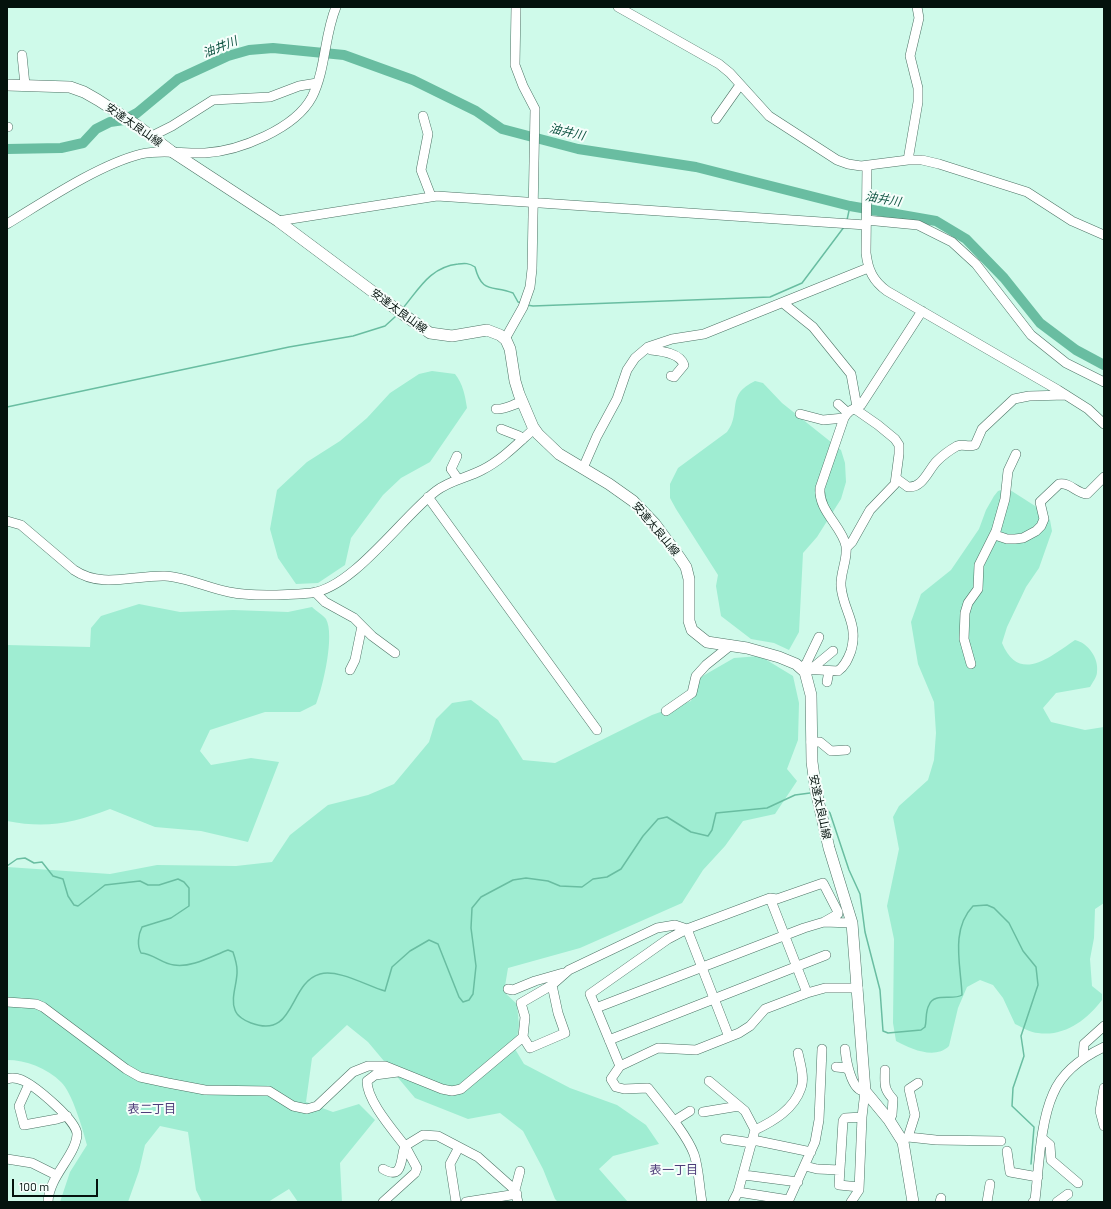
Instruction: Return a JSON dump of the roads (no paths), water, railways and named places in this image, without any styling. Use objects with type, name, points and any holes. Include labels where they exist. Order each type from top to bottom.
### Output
[{"type":"main road","name":"安達太良山線","points":[[7,85],[70,87],[84,92],[136,124],[171,151],[278,221],[400,312],[435,335],[452,336],[487,330],[498,333],[505,339],[510,349],[515,381],[522,402],[534,429],[545,442],[559,454],[633,501],[655,524],[686,567],[689,579],[689,621],[692,630],[707,642],[758,650],[791,661],[806,669],[811,695],[813,774],[829,848],[852,923],[865,1092]]},
{"type":"main road","points":[[865,1092],[905,1138],[913,1202]]},
{"type":"street","points":[[7,224],[73,185],[114,164],[141,154],[171,151],[206,153],[223,151],[272,133],[289,122],[300,113],[312,97],[324,63],[330,28],[336,7]]},
{"type":"street","points":[[505,339],[527,298],[532,269],[534,143],[536,127],[535,109],[523,86],[515,65],[516,7]]},
{"type":"street","points":[[618,7],[719,64],[730,73],[769,116],[836,160],[848,164],[867,166],[908,160],[922,160],[939,164],[1027,192],[1072,221],[1104,235]]},
{"type":"street","points":[[908,160],[918,102],[918,88],[910,56],[918,18],[917,7]]},
{"type":"street","points":[[22,55],[25,85]]},
{"type":"street","points":[[152,136],[172,126],[203,104],[213,100],[270,97],[299,86],[317,83]]},
{"type":"street","points":[[716,119],[740,84]]},
{"type":"street","points":[[423,116],[428,134],[421,170],[431,196]]},
{"type":"street","points":[[867,166],[866,220],[868,268],[881,287],[1066,394],[1096,415],[1104,424]]},
{"type":"street","points":[[278,221],[431,196],[533,201],[847,224],[866,220],[918,226],[952,242],[976,264],[1031,335],[1066,363],[1104,382]]},
{"type":"street","points":[[583,468],[594,442],[617,398],[627,370],[635,358],[648,347],[674,339],[704,334],[868,268]]},
{"type":"street","points":[[784,303],[813,328],[851,374],[851,412],[819,493],[821,501],[844,540],[846,548],[841,585],[852,622],[854,642],[844,666],[838,671],[806,669]]},
{"type":"street","points":[[800,414],[823,420],[851,412],[861,406],[922,311]]},
{"type":"street","points":[[674,339],[674,355]]},
{"type":"street","points":[[648,347],[651,350],[674,355],[683,362],[684,365],[674,377],[671,376]]},
{"type":"street","points":[[897,479],[908,487],[916,486],[926,477],[937,461],[954,448],[959,445],[975,446],[982,429],[1014,399],[1030,396],[1066,394]]},
{"type":"street","points":[[496,409],[502,409],[512,404],[522,402]]},
{"type":"street","points":[[838,404],[887,431],[899,445],[897,479],[890,491],[870,510],[852,542],[846,548]]},
{"type":"street","points":[[501,429],[519,436],[522,440]]},
{"type":"street","points":[[7,521],[21,525],[82,576],[95,580],[164,576],[230,592],[251,594],[315,592],[331,586],[354,570],[441,486],[482,470],[522,440],[534,429]]},
{"type":"street","points":[[971,664],[964,639],[965,613],[968,603],[978,589],[981,560],[995,535],[1005,498],[1008,470],[1016,454]]},
{"type":"street","points":[[457,456],[451,469],[458,479]]},
{"type":"street","points":[[995,535],[1011,540],[1023,538],[1041,526],[1044,519],[1040,502],[1059,484],[1066,484],[1086,494],[1104,476]]},
{"type":"street","points":[[428,497],[597,730]]},
{"type":"street","points":[[315,592],[320,599],[354,618],[372,636],[395,653]]},
{"type":"street","points":[[350,670],[355,660],[362,626]]},
{"type":"street","points":[[806,669],[819,637]]},
{"type":"street","points":[[666,711],[692,693],[696,676],[706,665],[730,645]]},
{"type":"street","points":[[806,669],[833,651]]},
{"type":"street","points":[[827,682],[828,671]]},
{"type":"street","points":[[811,742],[820,742],[831,751],[846,750]]},
{"type":"street","points":[[596,1008],[784,935],[824,922],[838,914],[838,912],[823,883],[777,899],[770,898],[687,930],[668,939],[590,994],[620,1066]]},
{"type":"street","points":[[770,898],[807,993]]},
{"type":"street","points":[[824,922],[852,923]]},
{"type":"street","points":[[508,989],[513,990],[535,981],[564,973],[657,928],[675,925],[687,930],[729,1037]]},
{"type":"street","points":[[609,1040],[826,955]]},
{"type":"street","points":[[552,985],[559,1018],[565,1034],[530,1048],[523,1037],[525,1017],[521,1003],[552,985],[564,973]]},
{"type":"street","points":[[702,1202],[698,1166],[693,1152],[674,1121],[648,1088],[624,1089],[616,1087],[611,1079],[620,1066],[658,1048],[696,1050],[729,1037],[750,1026],[765,1009],[807,993],[825,988],[858,988]]},
{"type":"street","points":[[7,1002],[36,1004],[43,1006],[101,1051],[140,1077],[205,1090],[258,1089],[269,1091],[299,1108],[307,1109],[317,1106],[349,1074],[360,1068],[381,1066],[402,1072],[442,1089],[452,1091],[461,1089],[523,1037]]},
{"type":"street","points":[[1083,1058],[1084,1044],[1104,1026]]},
{"type":"street","points":[[1036,1201],[1043,1139],[1053,1094],[1060,1081],[1083,1058],[1104,1047]]},
{"type":"street","points":[[738,1192],[789,1201],[815,1142],[819,1120],[822,1049]]},
{"type":"street","points":[[845,1049],[848,1070],[859,1089],[865,1092],[862,1117],[859,1187],[858,1194],[851,1202]]},
{"type":"street","points":[[755,1130],[782,1116],[801,1088],[802,1078],[798,1053]]},
{"type":"street","points":[[836,1066],[846,1068],[848,1070]]},
{"type":"street","points":[[384,1202],[415,1173],[417,1168],[405,1146],[374,1102],[367,1086],[367,1081],[375,1075],[402,1072]]},
{"type":"street","points":[[887,1074],[884,1086],[893,1099],[892,1114],[889,1120]]},
{"type":"street","points":[[7,1079],[18,1079],[29,1084],[66,1116],[75,1126],[77,1137],[66,1160],[56,1175],[49,1193],[48,1202]]},
{"type":"street","points":[[709,1081],[749,1115],[755,1130],[744,1175],[733,1202]]},
{"type":"street","points":[[918,1083],[910,1089],[915,1115],[905,1138],[1001,1141]]},
{"type":"street","points":[[29,1084],[19,1106],[24,1125],[66,1116]]},
{"type":"street","points":[[1104,1088],[1100,1111],[1104,1126]]},
{"type":"street","points":[[703,1112],[739,1106]]},
{"type":"street","points":[[674,1121],[690,1112]]},
{"type":"street","points":[[859,1187],[839,1185],[844,1119],[862,1117]]},
{"type":"street","points":[[382,1169],[391,1172],[397,1170],[402,1164],[402,1152],[405,1146],[422,1135],[438,1136],[478,1157],[517,1195]]},
{"type":"street","points":[[725,1139],[810,1152]]},
{"type":"street","points":[[1043,1139],[1050,1145],[1051,1160],[1078,1183]]},
{"type":"street","points":[[456,1202],[450,1164],[459,1147]]},
{"type":"street","points":[[1007,1151],[1010,1172],[1038,1177]]},
{"type":"street","points":[[7,1159],[32,1163],[56,1175]]},
{"type":"street","points":[[805,1166],[818,1169],[840,1170]]},
{"type":"street","points":[[517,1195],[520,1171]]},
{"type":"street","points":[[744,1175],[798,1182]]},
{"type":"street","points":[[987,1202],[990,1184]]},
{"type":"street","points":[[1057,1202],[1068,1194]]},
{"type":"street","points":[[466,1202],[517,1195]]},
{"type":"waterway","name":"油井川","points":[[7,149],[61,148],[83,143],[96,129],[110,122],[124,120],[137,113],[178,79],[228,56],[249,50],[273,48],[344,55],[413,80],[476,111],[502,129],[578,149],[696,167],[850,206],[936,221],[966,239],[1004,278],[1040,323],[1076,350],[1104,365]]},
{"type":"waterway","points":[[847,220],[850,206]]},
{"type":"waterway","points":[[527,305],[770,297],[802,283],[844,227]]},
{"type":"waterway","points":[[403,308],[426,280],[433,274],[448,266],[463,263],[475,267],[478,276],[485,285],[513,293],[518,302],[522,303]]},
{"type":"waterway","points":[[7,407],[289,347],[353,336],[385,326],[396,316]]},
{"type":"waterway","points":[[7,866],[17,859],[25,858],[34,863],[42,862],[53,876],[63,879],[68,896],[74,905],[78,906],[105,885],[140,881],[148,885],[159,885],[178,879],[184,882],[189,888],[189,906],[171,918],[142,927],[138,940],[141,953],[150,955],[166,963],[187,965],[228,950],[233,952],[237,970],[233,1000],[235,1010],[239,1016],[246,1021],[266,1026],[276,1024],[284,1017],[302,988],[310,979],[320,974],[328,973],[344,976],[385,991],[392,967],[410,951],[429,940],[438,944],[459,997],[463,1002],[469,1000],[473,994],[476,966],[471,928],[472,908],[481,897],[513,880],[526,878],[548,881],[560,886],[582,887],[593,879],[607,877],[621,869],[643,836],[658,819],[667,817],[691,832],[708,836],[712,830],[716,813],[767,808],[795,795],[810,793]]},
{"type":"waterway","points":[[824,806],[830,813],[849,870],[860,894],[865,932],[880,990],[883,1031],[888,1033],[921,1030],[925,1027],[927,1010],[931,1001],[939,998],[958,997],[962,995],[958,949],[959,937],[961,926],[973,906],[987,905],[994,908],[1009,923],[1023,951],[1036,967],[1038,985],[1021,1036],[1024,1056],[1013,1088],[1012,1106],[1034,1127],[1031,1164]]},
{"type":"district","name":"表二丁目","points":[[152,1109]]},
{"type":"district","name":"表一丁目","points":[[674,1170]]}]
